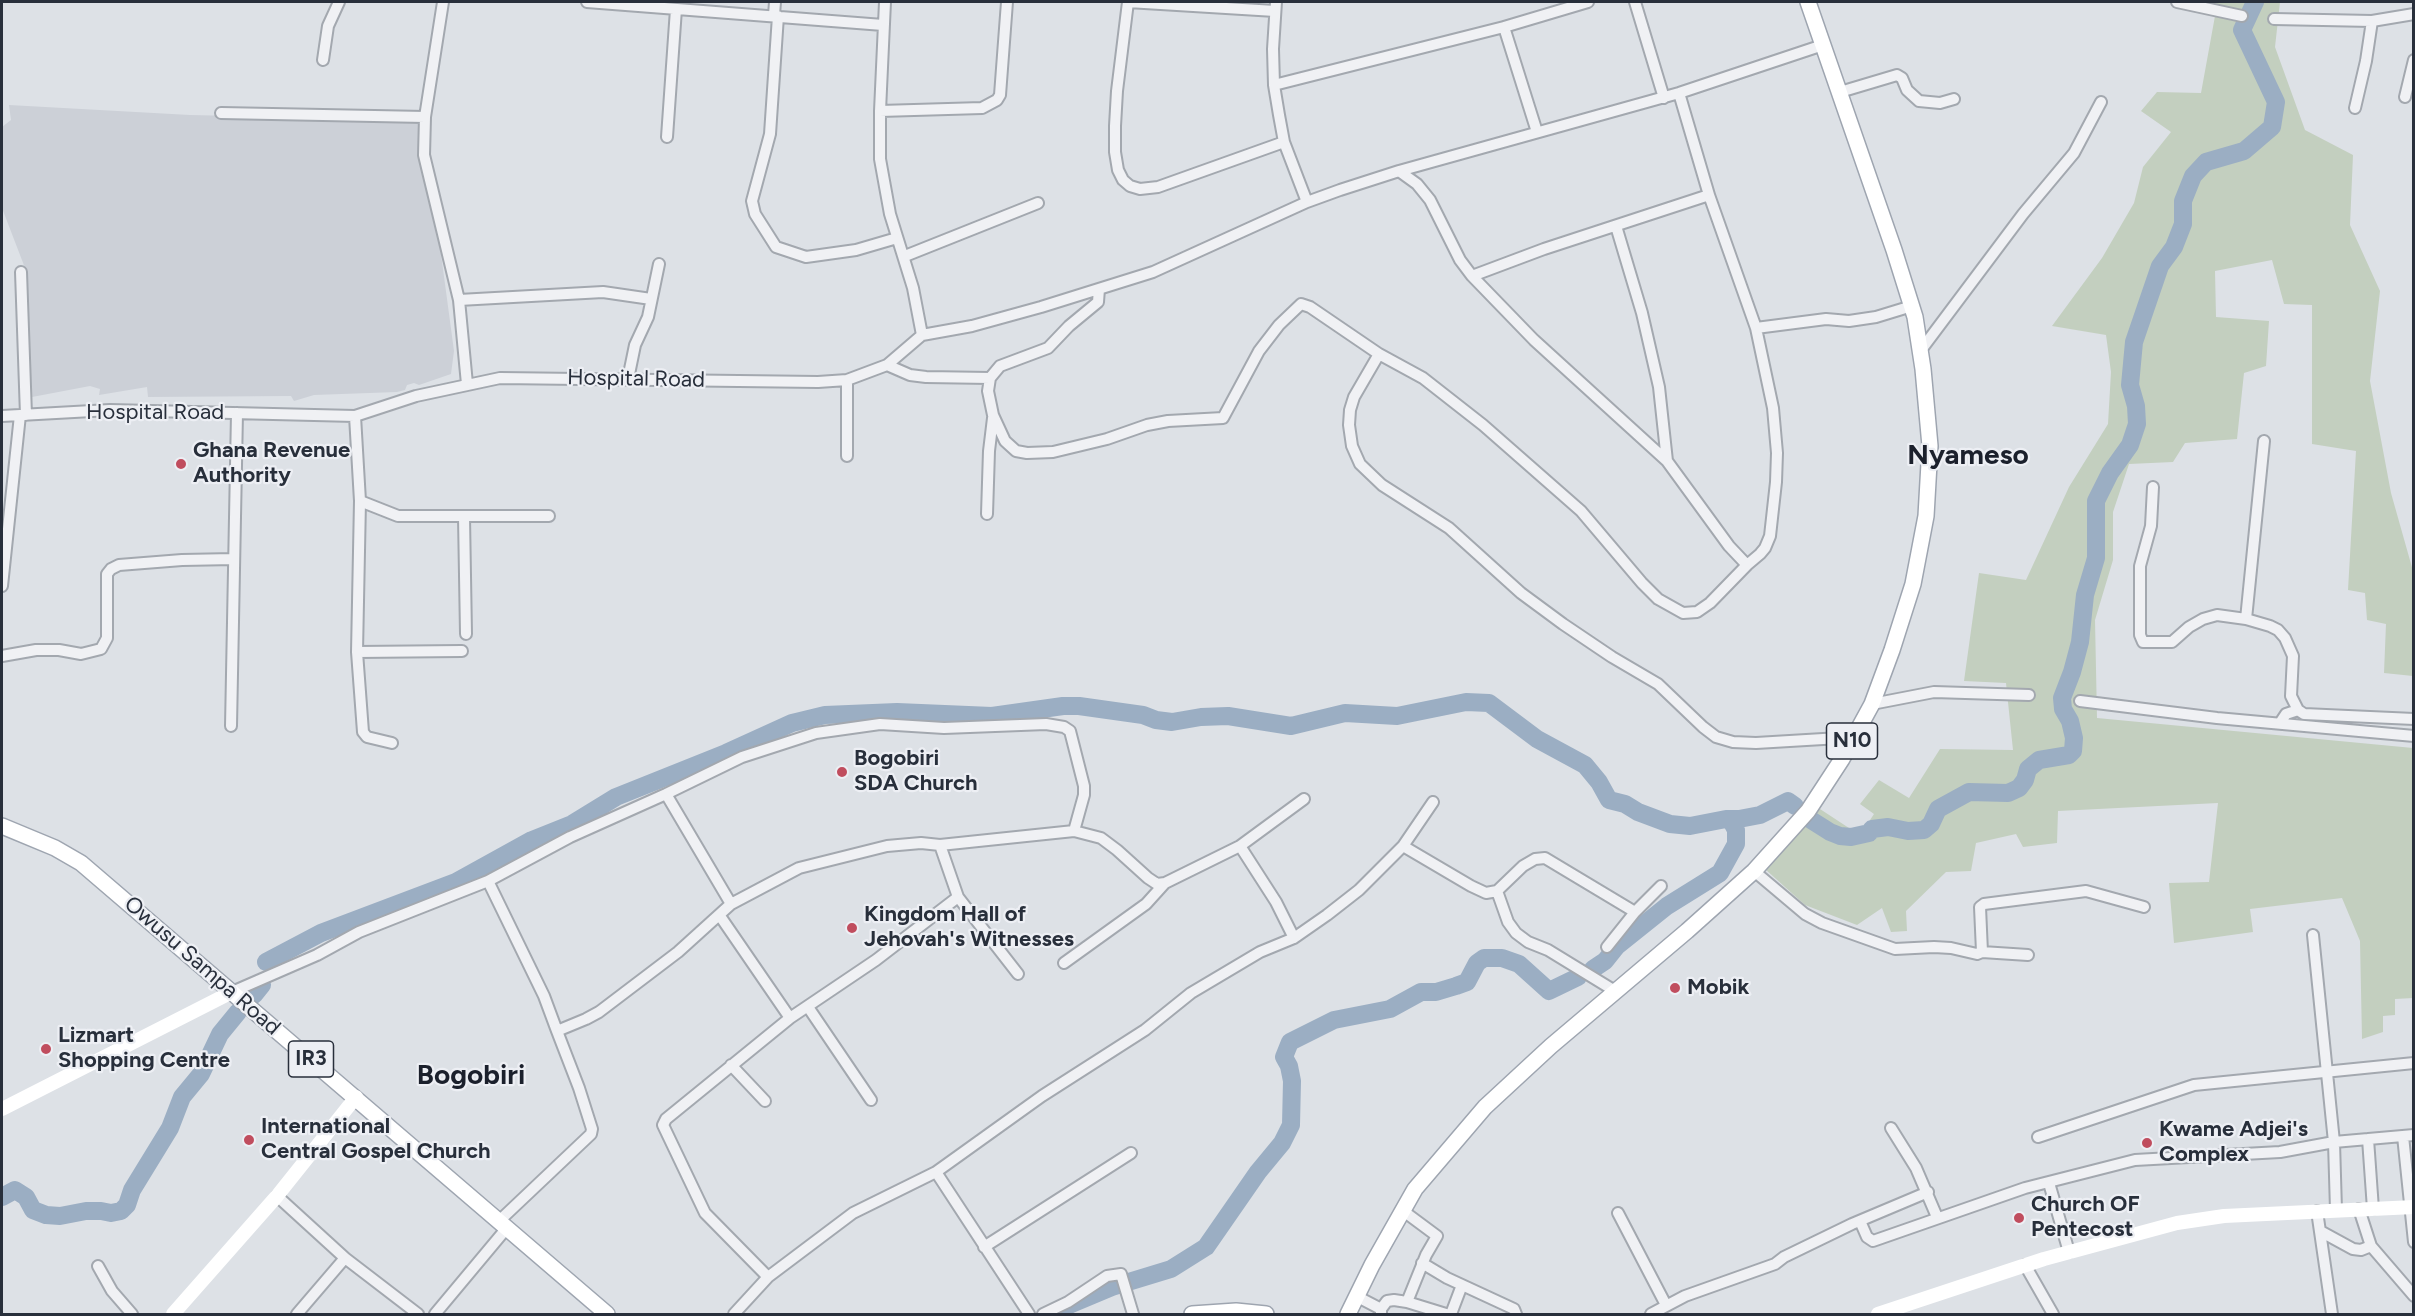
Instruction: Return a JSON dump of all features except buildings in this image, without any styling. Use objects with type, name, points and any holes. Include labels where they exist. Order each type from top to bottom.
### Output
[{"type":"main road","name":"N10","points":[[1352,1306],[1402,1210],[1427,1174],[1485,1107],[1543,1052],[1687,931],[1754,871],[1815,801],[1872,704],[1892,650],[1910,595],[1926,516],[1930,446],[1921,350],[1912,306],[1808,2]]},
{"type":"main road","name":"Owusu Sampa Road","points":[[2,826],[55,848],[81,863],[607,1314]]},
{"type":"main road","points":[[1337,1314],[1352,1306]]},
{"type":"main road","points":[[1192,1314],[1236,1311],[1266,1314]]},
{"type":"street","points":[[323,60],[328,26],[339,2]]},
{"type":"street","points":[[443,2],[425,117],[424,155],[459,300],[466,384]]},
{"type":"street","points":[[587,2],[883,25]]},
{"type":"street","points":[[775,2],[770,134],[752,201],[755,214],[776,247],[806,256],[856,250],[897,238]]},
{"type":"street","points":[[885,2],[880,159],[890,214],[904,256],[922,335],[972,326],[1154,272],[1307,202],[1399,171],[1664,98],[1823,45]]},
{"type":"street","points":[[880,111],[982,108],[997,100],[1000,95],[1007,2]]},
{"type":"street","points":[[1284,142],[1158,187],[1140,189],[1130,186],[1123,180],[1118,170],[1115,126],[1128,2],[1275,6],[1274,85],[1284,142],[1307,202]]},
{"type":"street","points":[[1274,85],[1504,27],[1588,2]]},
{"type":"street","points":[[1635,2],[1664,98]]},
{"type":"street","points":[[2177,2],[2242,16]]},
{"type":"street","points":[[667,138],[676,9]]},
{"type":"street","points":[[2274,19],[2373,21],[2414,14]]},
{"type":"street","points":[[2355,108],[2373,21]]},
{"type":"street","points":[[1504,27],[1538,132]]},
{"type":"street","points":[[2405,97],[2414,60]]},
{"type":"street","points":[[1840,92],[1897,75],[1902,78],[1907,90],[1919,100],[1940,103],[1954,99]]},
{"type":"street","points":[[1099,289],[1098,302],[1069,326],[1048,348],[1000,366],[990,378],[988,391],[993,415],[1005,441],[1016,451],[1027,453],[1068,449],[1147,425],[1168,421],[1223,418],[1259,351],[1301,304],[1310,307],[1379,354],[1423,378],[1483,425],[1581,511],[1658,599],[1683,613],[1697,612],[1710,603],[1765,548],[1770,536],[1778,453],[1773,408],[1756,328],[1709,195],[1679,93]]},
{"type":"street","points":[[1921,350],[2024,214],[2074,153],[2101,102]]},
{"type":"street","points":[[221,112],[425,117]]},
{"type":"street","points":[[1399,171],[1417,184],[1430,200],[1456,252],[1472,276],[1534,340],[1667,461],[1729,546],[1747,565]]},
{"type":"street","points":[[1472,276],[1544,249],[1709,195]]},
{"type":"street","points":[[904,256],[1038,203]]},
{"type":"street","points":[[1616,226],[1642,313],[1656,376],[1667,461]]},
{"type":"street","points":[[628,379],[635,345],[648,317],[659,264]]},
{"type":"street","points":[[2,586],[23,415],[21,272]]},
{"type":"street","points":[[459,300],[603,292],[651,299]]},
{"type":"street","points":[[1756,328],[1826,320],[1849,321],[1876,317],[1912,306]]},
{"type":"street","name":"Hospital Road","points":[[2,416],[110,410],[354,416],[466,384],[500,378],[818,382],[847,380],[886,365],[922,335]]},
{"type":"street","points":[[1379,354],[1354,397],[1349,425],[1352,446],[1360,464],[1382,485],[1449,528],[1521,593],[1563,624],[1658,684],[1716,737],[1733,742],[1756,743],[1840,738],[1852,740]]},
{"type":"street","points":[[886,365],[910,375],[926,377],[990,378]]},
{"type":"street","points":[[847,380],[847,456]]},
{"type":"street","points":[[231,726],[237,413]]},
{"type":"street","points":[[987,514],[988,451],[993,415]]},
{"type":"street","points":[[354,416],[360,501],[357,652],[363,732],[367,737],[392,743]]},
{"type":"street","points":[[2246,619],[2264,441]]},
{"type":"street","points":[[2153,487],[2151,526],[2140,566],[2140,635],[2143,642],[2172,642],[2188,627],[2217,615],[2246,619],[2270,626],[2278,630],[2285,638],[2293,656],[2291,696],[2298,710],[2304,714],[2414,719]]},
{"type":"street","points":[[360,501],[398,516],[549,516]]},
{"type":"street","points":[[465,517],[466,634]]},
{"type":"street","points":[[2,656],[36,650],[59,650],[81,654],[102,649],[107,638],[107,574],[111,568],[119,565],[182,560],[234,559]]},
{"type":"street","points":[[357,652],[462,651]]},
{"type":"street","points":[[1872,704],[1934,692],[2029,695]]},
{"type":"street","points":[[2080,701],[2217,718],[2414,735]]},
{"type":"street","points":[[2280,723],[2286,714],[2298,710]]},
{"type":"street","points":[[2,1109],[232,992],[317,955],[359,932],[488,881],[570,837],[742,757],[816,733],[880,724],[944,728],[1046,724],[1064,727],[1072,736],[1084,786],[1084,795],[1074,831]]},
{"type":"street","points":[[666,794],[731,904]]},
{"type":"street","points":[[1064,963],[1146,904],[1166,883],[1240,846],[1304,799]]},
{"type":"street","points":[[734,1314],[768,1277],[853,1213],[936,1172],[1042,1095],[1145,1030],[1191,993],[1260,952],[1294,938],[1359,890],[1403,846],[1419,826],[1433,802]]},
{"type":"street","points":[[558,1031],[598,1012],[678,952],[731,904],[799,868],[849,854],[887,846],[940,845],[1074,831],[1101,837],[1148,878],[1157,884],[1166,883]]},
{"type":"street","points":[[940,845],[958,897],[1018,974]]},
{"type":"street","points":[[1240,846],[1276,902],[1294,938]]},
{"type":"street","points":[[1403,846],[1486,893],[1497,891],[1523,866],[1535,859],[1545,858],[1635,912]]},
{"type":"street","points":[[1754,871],[1805,914],[1822,923],[1895,949],[1934,947],[1977,954],[1982,952],[2028,954]]},
{"type":"street","points":[[435,1314],[502,1226],[591,1134],[592,1129],[544,996],[488,881]]},
{"type":"street","points":[[1607,947],[1635,912],[1661,886]]},
{"type":"street","points":[[1497,891],[1508,922],[1516,933],[1527,942],[1548,950],[1615,991]]},
{"type":"street","points":[[1982,952],[1980,907],[1984,903],[2086,891],[2144,907]]},
{"type":"street","points":[[768,1277],[705,1213],[663,1125],[666,1119],[790,1018],[876,960],[958,897]]},
{"type":"street","points":[[720,916],[790,1018]]},
{"type":"street","points":[[2313,935],[2334,1142],[2336,1210]]},
{"type":"street","points":[[808,1007],[871,1100]]},
{"type":"street","points":[[2038,1137],[2194,1085],[2414,1063]]},
{"type":"street","points":[[732,1065],[765,1101]]},
{"type":"street","points":[[173,1314],[277,1196],[356,1097]]},
{"type":"street","points":[[1891,1128],[1928,1192],[1937,1217]]},
{"type":"street","points":[[1860,1221],[1867,1237],[1873,1241],[2025,1188],[2135,1160],[2280,1152],[2334,1142],[2408,1136],[2414,1242]]},
{"type":"street","points":[[2368,1139],[2373,1209]]},
{"type":"street","points":[[984,1247],[1131,1153]]},
{"type":"street","points":[[936,1172],[1029,1314]]},
{"type":"street","points":[[2049,1183],[2069,1252]]},
{"type":"street","points":[[1651,1314],[1685,1296],[1769,1266],[1800,1248],[1928,1192]]},
{"type":"street","points":[[277,1196],[345,1258],[418,1314]]},
{"type":"street","points":[[1883,1314],[2025,1265],[2157,1228],[2224,1216],[2411,1207]]},
{"type":"street","points":[[2359,1209],[2371,1246],[2414,1296]]},
{"type":"street","points":[[1402,1210],[1437,1236],[1422,1263],[1407,1302]]},
{"type":"street","points":[[2317,1211],[2332,1314]]},
{"type":"street","points":[[1618,1214],[1666,1305]]},
{"type":"street","points":[[2320,1230],[2353,1249],[2361,1250],[2371,1246]]},
{"type":"street","points":[[297,1314],[345,1258]]},
{"type":"street","points":[[1422,1263],[1514,1309],[1516,1314]]},
{"type":"street","points":[[2025,1265],[2053,1314]]},
{"type":"street","points":[[98,1266],[112,1291],[132,1314]]},
{"type":"street","points":[[1043,1314],[1068,1302],[1107,1276],[1121,1274],[1133,1314]]},
{"type":"street","points":[[1352,1306],[1381,1312],[1388,1300],[1407,1302],[1449,1314],[1462,1285]]},
{"type":"shaded area","points":[[9,105],[190,115],[419,120],[420,152],[438,232],[454,351],[451,374],[419,385],[414,383],[407,385],[405,390],[397,392],[314,395],[294,401],[291,396],[148,397],[147,387],[99,395],[100,389],[90,386],[32,397],[25,268],[2,208],[2,127],[11,120]]},
{"type":"green space","points":[[2205,2],[2280,2],[2275,47],[2305,130],[2353,155],[2350,225],[2380,291],[2370,381],[2391,493],[2413,571],[2413,676],[2384,673],[2386,624],[2367,620],[2365,593],[2348,590],[2356,451],[2312,444],[2312,305],[2284,304],[2272,260],[2215,271],[2216,317],[2269,321],[2266,366],[2244,373],[2237,439],[2185,443],[2173,462],[2129,464],[2113,512],[2113,560],[2095,620],[2097,718],[2413,748],[2413,998],[2395,999],[2395,1015],[2383,1016],[2383,1032],[2362,1039],[2360,941],[2342,898],[2250,909],[2253,932],[2174,943],[2169,883],[2209,882],[2218,803],[2058,811],[2057,843],[2023,847],[2016,834],[1976,843],[1971,871],[1946,872],[1906,911],[1907,931],[1891,932],[1882,908],[1857,925],[1805,905],[1765,869],[1820,809],[1852,830],[1866,826],[1874,814],[1860,804],[1879,780],[1909,798],[1940,749],[2013,750],[2006,683],[1964,681],[1979,573],[2026,580],[2069,487],[2108,424],[2111,372],[2106,335],[2052,326],[2102,258],[2134,203],[2143,167],[2171,132],[2141,111],[2157,92],[2201,93],[2217,5]]},
{"type":"waterway","points":[[1811,820],[1830,832],[1851,837],[1869,833],[1872,829],[1888,827],[1908,831],[1924,830],[1931,824],[1938,809],[1969,792],[2008,793],[2019,788],[2025,780],[2028,769],[2039,760],[2069,755],[2073,751],[2074,738],[2070,721],[2063,709],[2062,698],[2080,642],[2085,595],[2096,558],[2096,501],[2110,473],[2130,445],[2137,424],[2136,406],[2130,385],[2134,342],[2160,266],[2174,247],[2183,224],[2183,201],[2193,176],[2206,162],[2244,151],[2272,127],[2276,102],[2242,30],[2255,2]]},
{"type":"waterway","points":[[266,962],[321,933],[456,882],[532,840],[572,824],[616,797],[726,753],[792,723],[825,715],[897,712],[992,716],[1063,706],[1079,706],[1143,715],[1156,720],[1172,722],[1201,717],[1228,716],[1291,726],[1345,713],[1397,716],[1466,702],[1489,703],[1537,739],[1585,765],[1599,782],[1609,800],[1625,804],[1638,812],[1670,824],[1690,826],[1760,815],[1788,801],[1795,806]]},
{"type":"waterway","points":[[1593,969],[1605,961],[1617,946],[1667,906],[1720,873],[1736,844],[1736,830],[1730,819]]},
{"type":"waterway","points":[[1056,1314],[1069,1305],[1112,1287],[1171,1269],[1206,1247],[1258,1172],[1282,1143],[1291,1125],[1292,1081],[1289,1066],[1284,1057],[1290,1042],[1334,1020],[1390,1009],[1421,992],[1436,992],[1467,982],[1477,963],[1484,958],[1502,958],[1519,964],[1549,991],[1578,977]]},
{"type":"waterway","points":[[254,995],[262,985]]},
{"type":"waterway","points":[[2,1197],[15,1190],[26,1197],[33,1210],[46,1215],[60,1216],[86,1211],[111,1213],[121,1211],[127,1205],[132,1190],[170,1128],[182,1097],[201,1074],[220,1034],[238,1012]]},
{"type":"place","name":"Ghana Revenue Authority","points":[[181,464]]},
{"type":"place","name":"Bogobiri SDA Church","points":[[842,772]]},
{"type":"place","name":"Kingdom Hall of Jehovah's Witnesses","points":[[852,928]]},
{"type":"place","name":"Mobik","points":[[1675,988]]},
{"type":"place","name":"Lizmart Shopping Centre","points":[[46,1049]]},
{"type":"place","name":"International Central Gospel Church","points":[[249,1140]]},
{"type":"place","name":"Kwame Adjei's Complex","points":[[2147,1143]]},
{"type":"place","name":"Church OF Pentecost","points":[[2019,1218]]},
{"type":"district","name":"Nyameso","points":[[1968,456]]},
{"type":"district","name":"Bogobiri","points":[[471,1076]]}]
